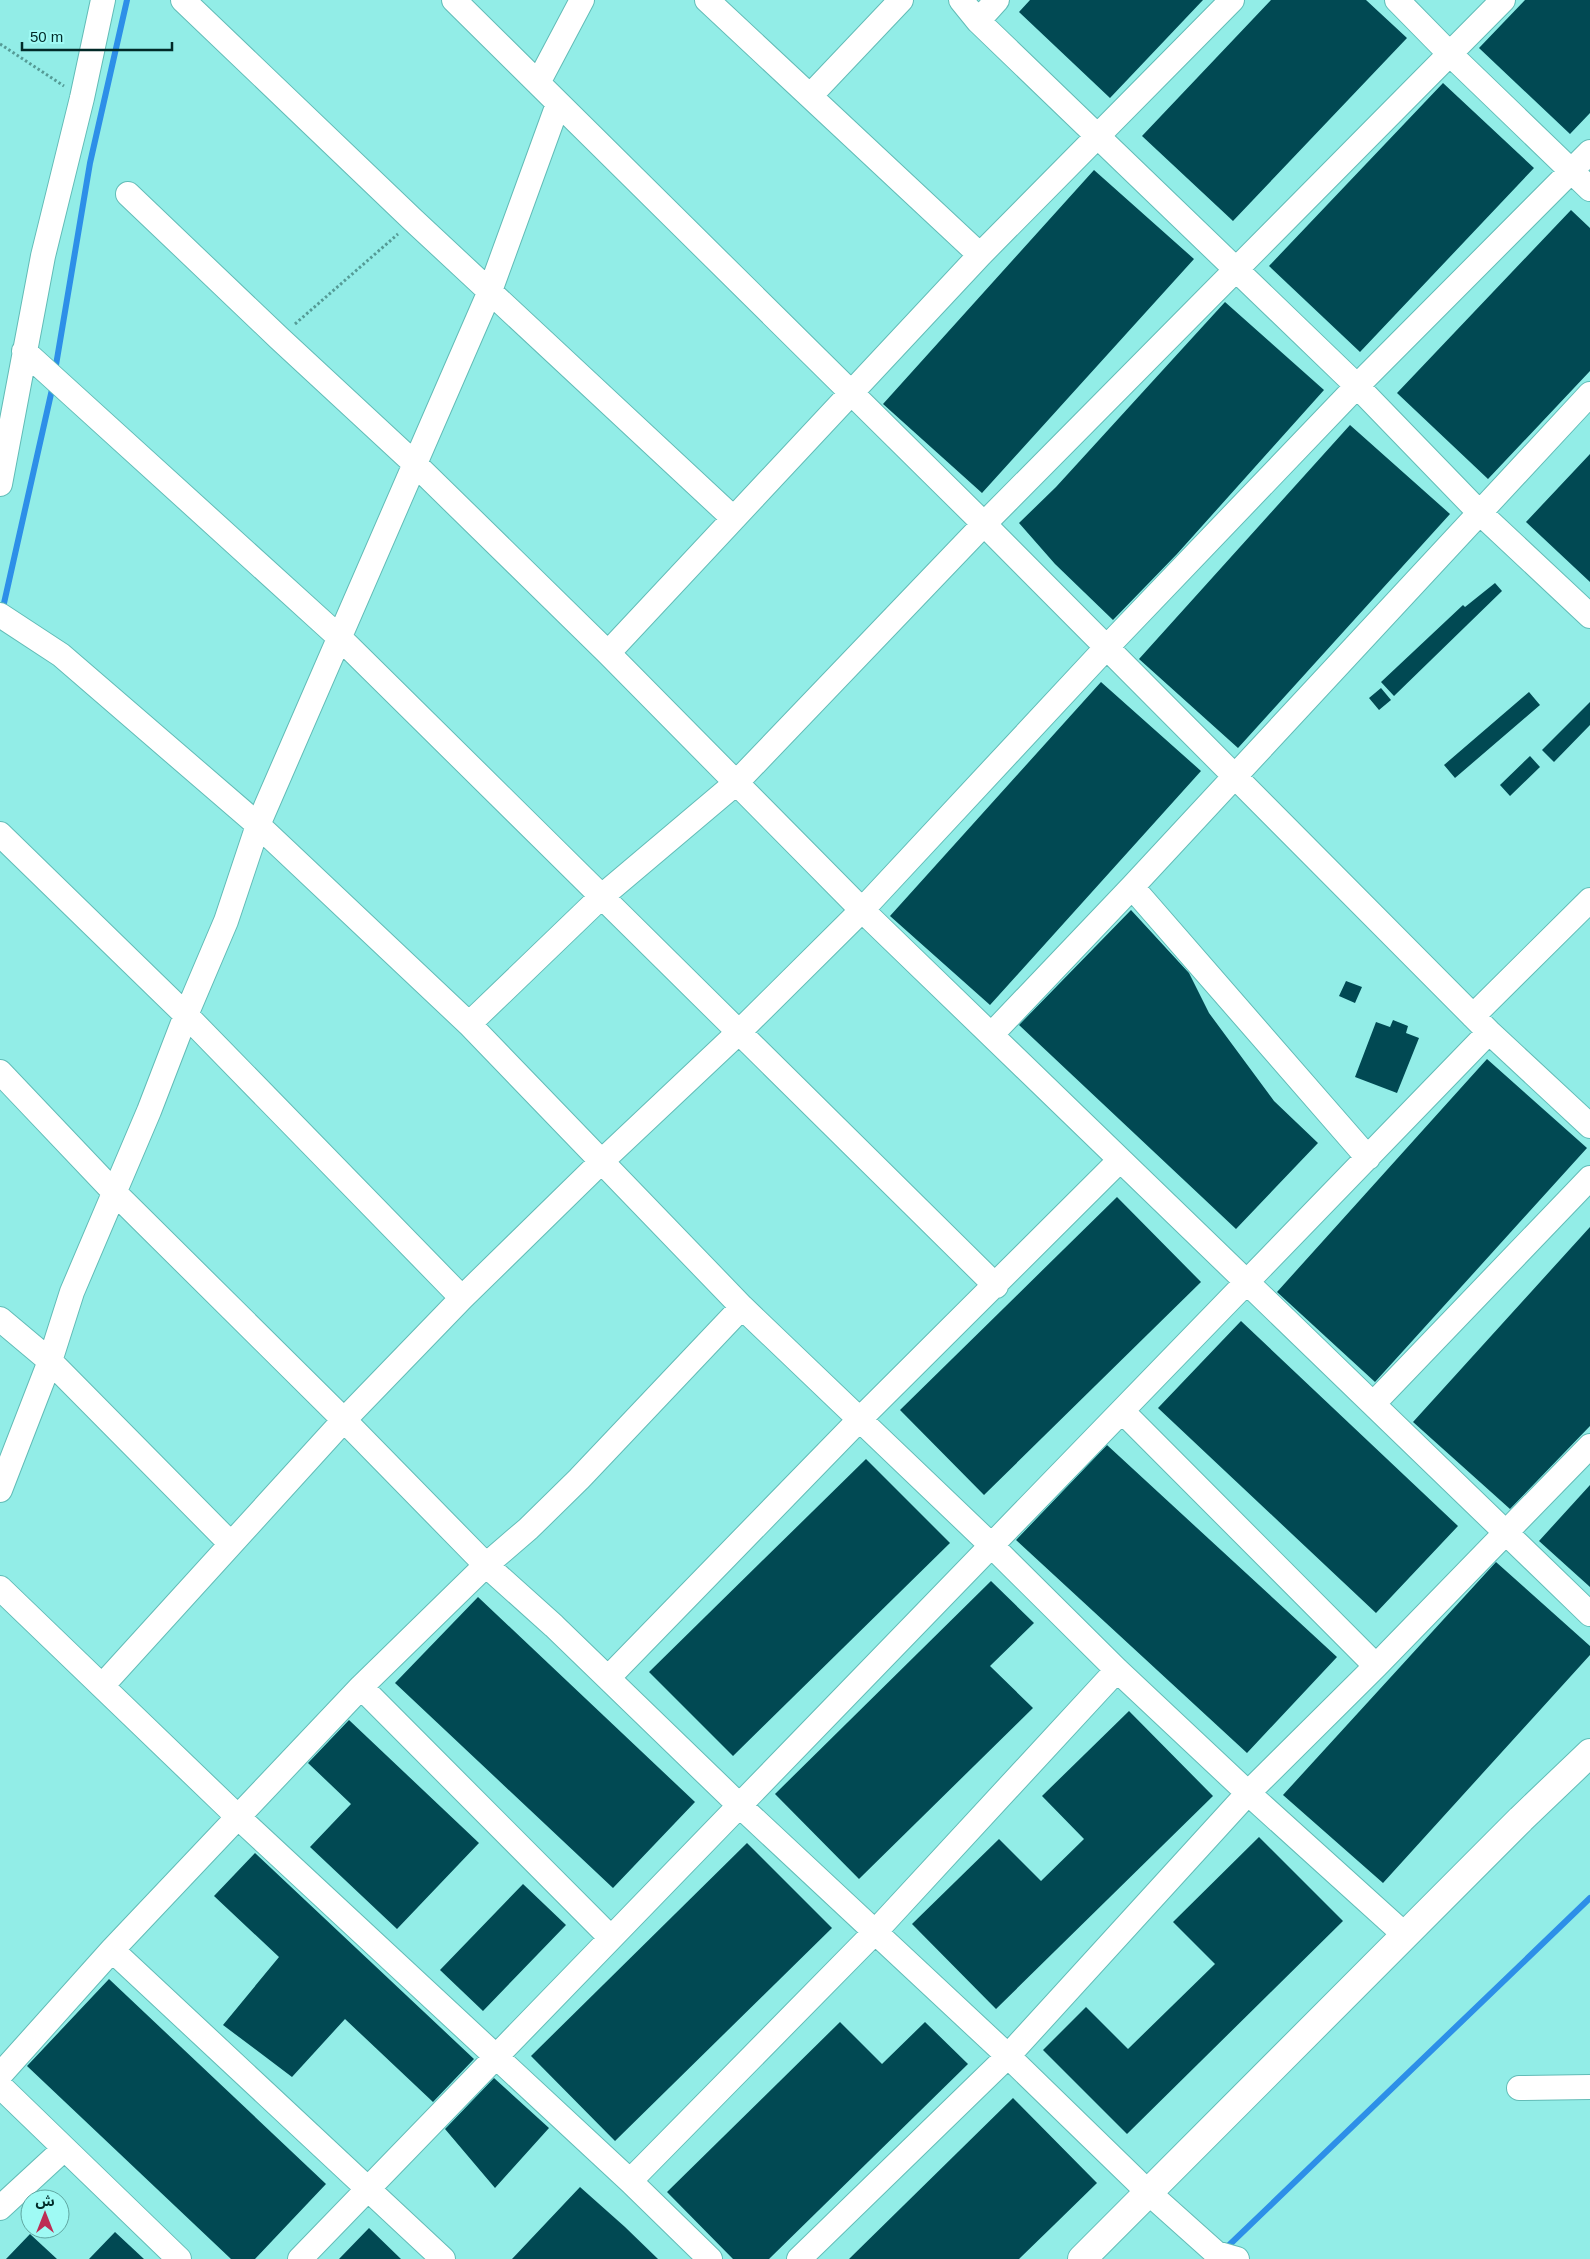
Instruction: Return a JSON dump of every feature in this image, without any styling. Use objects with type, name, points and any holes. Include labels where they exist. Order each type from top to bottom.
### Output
[{"type":"main road","points":[[1082,2259],[1150,2193],[1405,1935],[1590,1753]]},
{"type":"street","points":[[0,484],[43,256],[82,98],[102,0]]},
{"type":"street","points":[[183,0],[413,220],[733,518]]},
{"type":"street","points":[[454,0],[1236,775],[1481,1024],[1590,1126]]},
{"type":"street","points":[[538,83],[582,0]]},
{"type":"street","points":[[707,0],[980,255]]},
{"type":"street","points":[[810,96],[901,0]]},
{"type":"street","points":[[961,0],[978,21],[1357,386],[1479,512],[1590,616]]},
{"type":"street","points":[[978,21],[997,0]]},
{"type":"street","points":[[608,653],[980,255],[1096,135],[1232,0]]},
{"type":"street","points":[[1397,0],[1590,189]]},
{"type":"street","points":[[469,1024],[601,897],[736,783],[984,524],[1503,0]]},
{"type":"street","points":[[0,1490],[50,1362],[72,1292],[149,1111],[186,1015],[226,921],[258,825],[490,291],[558,104]]},
{"type":"street","points":[[102,1686],[344,1420],[462,1298],[601,1162],[739,1032],[862,910],[1106,648],[1357,386],[1590,152]]},
{"type":"street","points":[[128,194],[415,464],[608,653],[862,910],[1374,1403],[1590,1614]]},
{"type":"street","points":[[24,351],[340,638],[996,1286]]},
{"type":"street","points":[[992,1034],[1132,887],[1590,394]]},
{"type":"street","points":[[0,615],[61,655],[258,825],[469,1024],[742,1307],[991,1545],[1117,1670],[1248,1793],[1405,1935]]},
{"type":"street","points":[[0,834],[186,1015],[462,1298]]},
{"type":"street","points":[[1132,887],[1368,1158]]},
{"type":"street","points":[[300,2259],[1368,1158],[1481,1024],[1590,900]]},
{"type":"street","points":[[0,1072],[114,1192],[344,1420],[486,1565],[1008,2056],[1150,2193],[1216,2253],[1237,2259]]},
{"type":"street","points":[[608,1678],[859,1420],[996,1286],[1120,1160]]},
{"type":"street","points":[[1374,1403],[1590,1178]]},
{"type":"street","points":[[0,2076],[112,1950],[361,1687],[486,1565],[528,1530],[742,1307]]},
{"type":"street","points":[[0,1319],[50,1362],[231,1544]]},
{"type":"street","points":[[1122,1411],[1376,1666]]},
{"type":"street","points":[[799,2259],[1008,2056],[1248,1793],[1376,1666],[1590,1446]]},
{"type":"street","points":[[0,1588],[238,1817],[495,2058],[630,2181],[710,2259]]},
{"type":"street","points":[[630,2181],[875,1932],[1117,1670]]},
{"type":"street","points":[[361,1687],[611,1938]]},
{"type":"street","points":[[112,1950],[444,2259]]},
{"type":"street","points":[[0,2086],[179,2259]]},
{"type":"street","points":[[1519,2088],[1590,2087]]},
{"type":"street","points":[[0,2208],[64,2149]]},
{"type":"path","points":[[0,44],[82,98]]},
{"type":"path","points":[[279,338],[413,220]]},
{"type":"building","points":[[1030,0],[1203,0],[1110,98],[1019,12]]},
{"type":"building","points":[[1271,0],[1366,0],[1407,38],[1233,221],[1142,136]]},
{"type":"building","points":[[1525,0],[1590,0],[1590,113],[1570,134],[1479,48]]},
{"type":"building","points":[[1443,83],[1534,168],[1360,352],[1269,266]]},
{"type":"building","points":[[1094,170],[1194,259],[982,493],[883,404]]},
{"type":"building","points":[[1571,210],[1590,228],[1590,371],[1488,479],[1397,393]]},
{"type":"building","points":[[1225,302],[1324,390],[1177,554],[1113,620],[1055,564],[1019,523],[1056,487]]},
{"type":"building","points":[[1350,425],[1450,514],[1238,748],[1139,659]]},
{"type":"building","points":[[1590,454],[1590,582],[1526,522]]},
{"type":"building","points":[[1495,583],[1502,591],[1394,696],[1381,682],[1463,605],[1465,607]]},
{"type":"building","points":[[1101,682],[1201,771],[990,1005],[890,916]]},
{"type":"building","points":[[1381,688],[1391,700],[1379,710],[1369,698]]},
{"type":"building","points":[[1529,692],[1540,705],[1455,778],[1444,765]]},
{"type":"building","points":[[1590,702],[1590,725],[1554,762],[1542,750]]},
{"type":"building","points":[[1530,756],[1540,767],[1510,796],[1500,785]]},
{"type":"building","points":[[1131,910],[1189,973],[1209,1013],[1274,1101],[1318,1143],[1236,1229],[1019,1025]]},
{"type":"building","points":[[1346,981],[1362,987],[1355,1003],[1339,996]]},
{"type":"building","points":[[1393,1020],[1408,1026],[1406,1033],[1419,1038],[1397,1093],[1355,1077],[1376,1022],[1390,1027]]},
{"type":"building","points":[[1487,1059],[1587,1148],[1375,1382],[1277,1292]]},
{"type":"building","points":[[1117,1197],[1201,1282],[984,1495],[900,1410]]},
{"type":"building","points":[[1590,1227],[1590,1426],[1510,1509],[1413,1422]]},
{"type":"building","points":[[1241,1321],[1458,1526],[1376,1613],[1158,1408]]},
{"type":"building","points":[[1107,1445],[1337,1657],[1247,1753],[1016,1540]]},
{"type":"building","points":[[866,1459],[950,1543],[733,1756],[649,1672]]},
{"type":"building","points":[[1590,1485],[1590,1587],[1539,1541]]},
{"type":"building","points":[[1496,1562],[1590,1646],[1590,1655],[1383,1883],[1283,1795]]},
{"type":"building","points":[[991,1581],[1034,1623],[990,1666],[1033,1708],[859,1879],[775,1794]]},
{"type":"building","points":[[478,1597],[695,1802],[613,1888],[395,1683]]},
{"type":"building","points":[[1129,1711],[1213,1796],[996,2009],[912,1924],[999,1839],[1041,1881],[1084,1839],[1042,1796]]},
{"type":"building","points":[[349,1720],[479,1843],[397,1929],[310,1847],[351,1804],[308,1763]]},
{"type":"building","points":[[1259,1837],[1343,1921],[1127,2134],[1043,2050],[1086,2007],[1128,2049],[1215,1964],[1173,1922]]},
{"type":"building","points":[[747,1843],[832,1928],[615,2141],[531,2056]]},
{"type":"building","points":[[255,1853],[474,2059],[433,2102],[345,2019],[292,2077],[223,2025],[279,1957],[214,1896]]},
{"type":"building","points":[[523,1884],[566,1925],[483,2011],[440,1970]]},
{"type":"building","points":[[109,1979],[326,2184],[255,2259],[231,2259],[27,2066]]},
{"type":"building","points":[[840,2022],[882,2064],[925,2022],[968,2064],[769,2259],[733,2259],[667,2192]]},
{"type":"building","points":[[494,2078],[549,2128],[495,2188],[445,2129]]},
{"type":"building","points":[[1013,2098],[1097,2183],[1019,2259],[849,2259]]},
{"type":"building","points":[[580,2187],[625,2227],[658,2259],[512,2259]]},
{"type":"building","points":[[369,2228],[401,2259],[339,2259]]},
{"type":"building","points":[[115,2232],[144,2259],[89,2259]]},
{"type":"building","points":[[25,2239],[35,2239],[57,2259],[6,2259]]},
{"type":"waterway","points":[[55,371],[90,163],[127,0]]},
{"type":"waterway","points":[[2,612],[53,385]]},
{"type":"waterway","points":[[1225,2249],[1590,1898]]}]
